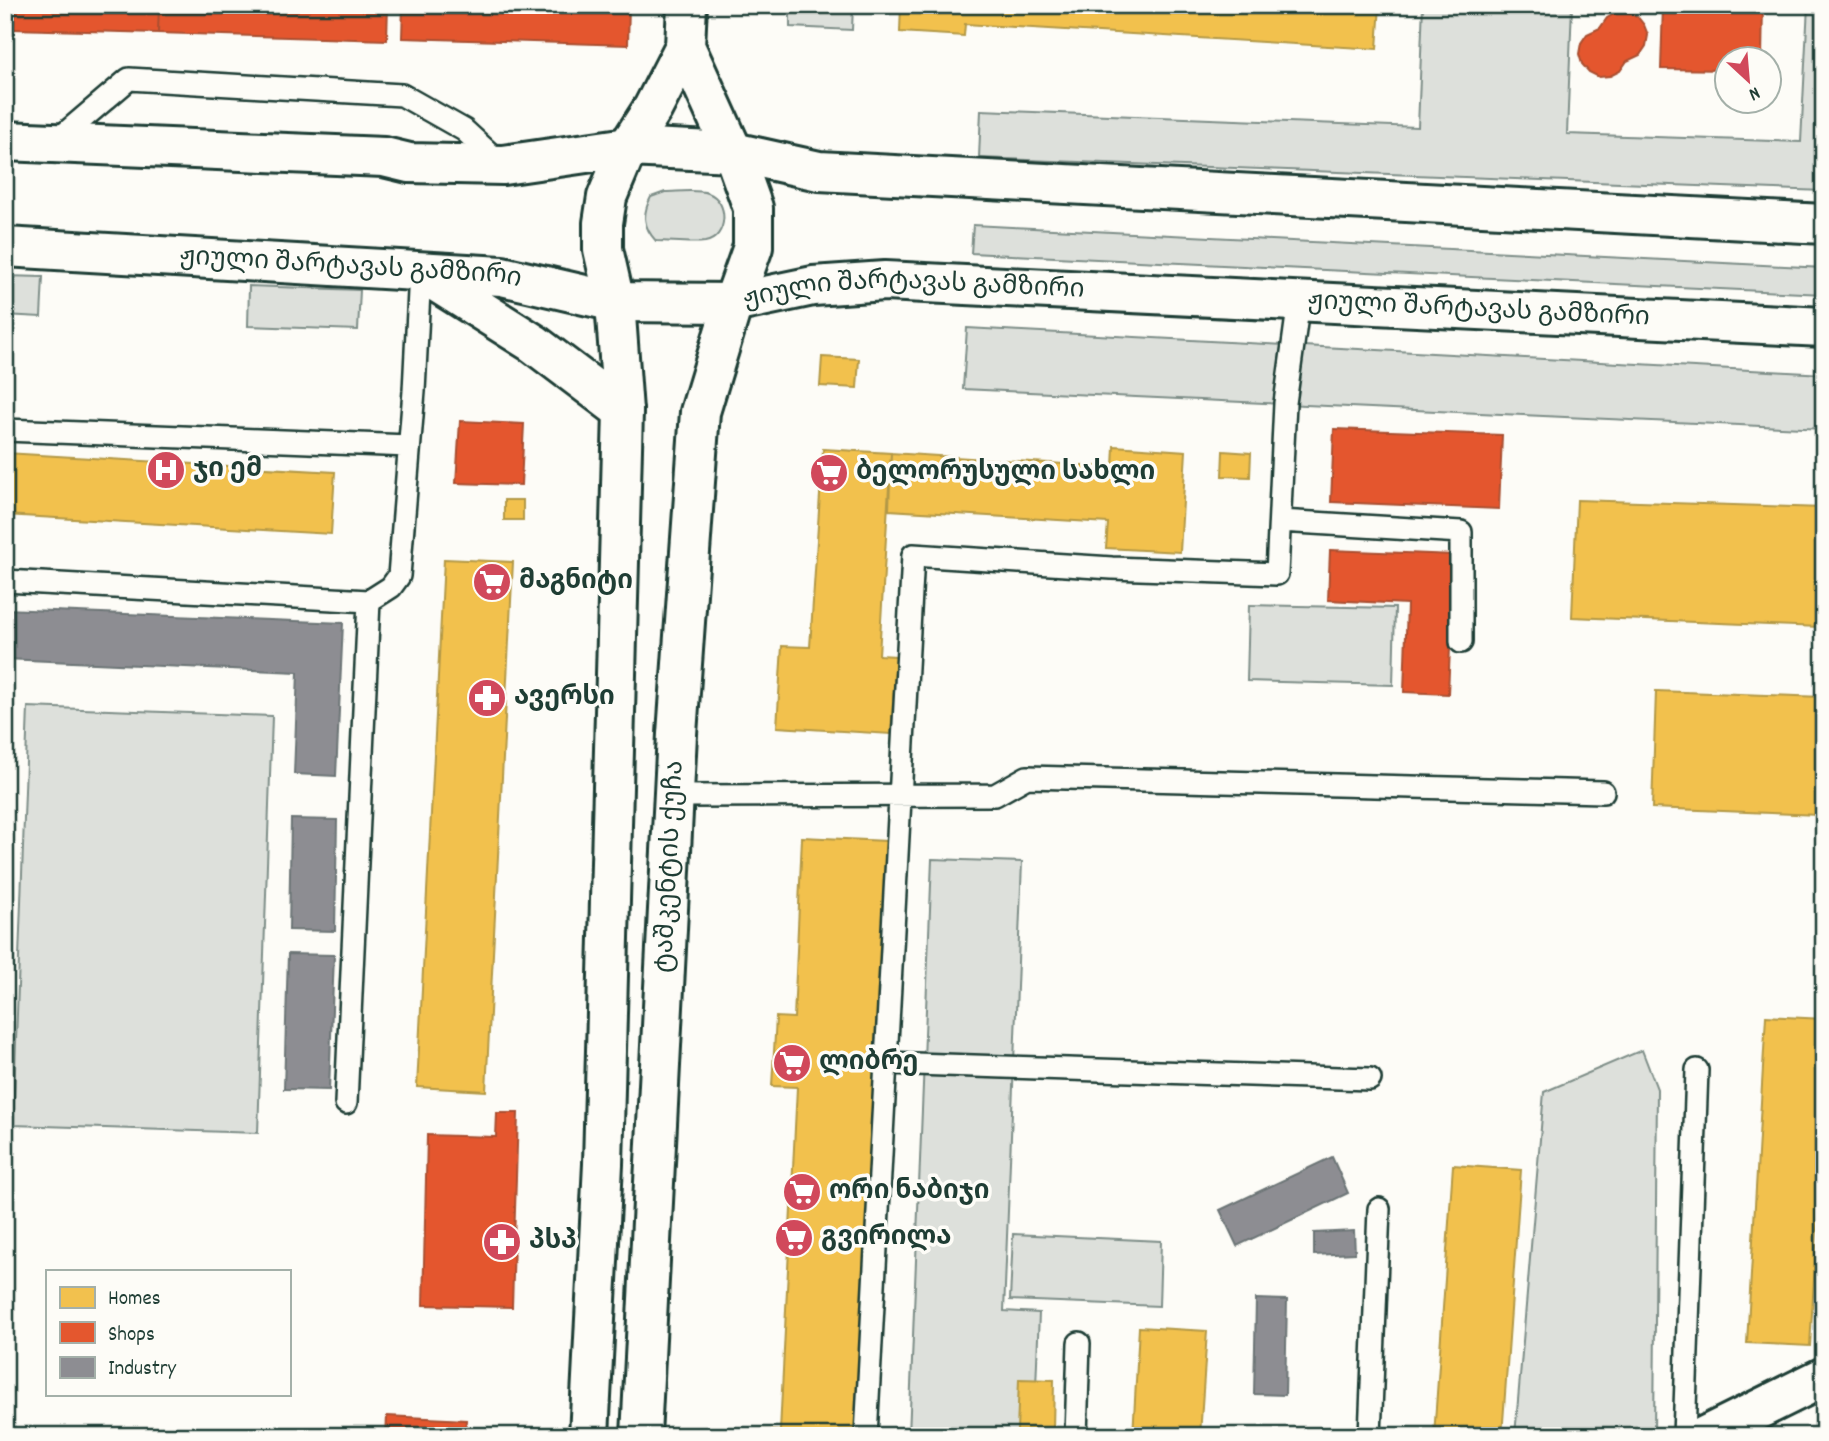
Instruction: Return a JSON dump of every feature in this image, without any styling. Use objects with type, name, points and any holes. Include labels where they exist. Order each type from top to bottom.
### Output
[{"type":"main road","points":[[589,1436],[603,1164],[623,411],[615,302],[603,249],[603,223],[607,197],[628,148],[653,108],[685,46],[687,5]]},
{"type":"main road","points":[[685,46],[733,152],[753,208],[753,247],[733,303]]},
{"type":"main road","points":[[21,138],[384,157],[409,163],[503,165],[628,148],[733,152],[831,172],[1824,224]]},
{"type":"main road","name":"ჟიული შარტავას გამზირი","points":[[5,247],[502,276],[615,302],[733,303],[813,286],[885,281],[1824,327]]},
{"type":"main road","points":[[420,271],[533,343],[623,411]]},
{"type":"main road","name":"ტაშკენტის ქუჩა","points":[[641,1436],[674,796],[700,412],[733,303]]},
{"type":"main road","points":[[1705,1436],[1824,1377]]},
{"type":"lane","points":[[21,138],[129,79],[402,94],[464,130],[503,165]]},
{"type":"lane","points":[[5,581],[369,601],[379,596],[399,576],[420,271]]},
{"type":"lane","points":[[866,1436],[913,555],[1112,568],[1277,574],[1285,403],[1299,302]]},
{"type":"lane","points":[[5,430],[410,446]]},
{"type":"lane","points":[[1280,521],[1461,532],[1461,642]]},
{"type":"lane","points":[[346,1103],[369,601]]},
{"type":"lane","points":[[674,796],[995,795],[1027,777],[1603,792]]},
{"type":"lane","points":[[885,1063],[1370,1079]]},
{"type":"lane","points":[[1684,1436],[1697,1070]]},
{"type":"lane","points":[[1370,1436],[1379,1209]]},
{"type":"lane","points":[[1076,1436],[1079,1343]]},
{"type":"shaded area","points":[[790,5],[853,5],[852,30],[790,27]]},
{"type":"shaded area","points":[[1423,5],[1572,5],[1567,134],[1801,142],[1808,5],[1824,5],[1824,191],[979,158],[981,110],[1418,127]]},
{"type":"shaded area","points":[[698,191],[715,197],[723,211],[722,227],[718,234],[705,242],[656,241],[646,225],[646,209],[651,197],[665,192]]},
{"type":"shaded area","points":[[973,225],[1824,268],[1824,294],[971,253]]},
{"type":"shaded area","points":[[5,276],[43,277],[41,317],[5,315]]},
{"type":"shaded area","points":[[249,286],[360,290],[358,330],[248,326]]},
{"type":"shaded area","points":[[967,328],[1824,374],[1824,429],[963,389]]},
{"type":"shaded area","points":[[1249,605],[1395,608],[1393,685],[1247,681]]},
{"type":"shaded area","points":[[28,707],[272,716],[258,1133],[13,1125]]},
{"type":"shaded area","points":[[932,859],[1022,862],[1004,1311],[1039,1313],[1034,1436],[909,1436]]},
{"type":"shaded area","points":[[1642,1050],[1657,1089],[1654,1436],[1515,1436],[1544,1092]]},
{"type":"shaded area","points":[[1013,1234],[1161,1241],[1159,1306],[1010,1300]]},
{"type":"building: Homes","points":[[901,5],[1380,5],[1377,49],[965,24],[964,36],[900,32]]},
{"type":"building: Homes","points":[[822,357],[859,359],[857,388],[820,386]]},
{"type":"building: Homes","points":[[1114,446],[1186,451],[1180,552],[1106,548],[1108,523],[889,510],[891,453],[1113,467]]},
{"type":"building: Homes","points":[[823,449],[891,453],[879,655],[896,656],[891,734],[777,727],[782,646],[810,647]]},
{"type":"building: Homes","points":[[1223,451],[1251,453],[1250,477],[1222,476]]},
{"type":"building: Homes","points":[[5,453],[335,472],[331,534],[5,515]]},
{"type":"building: Homes","points":[[504,500],[523,500],[523,520],[504,520]]},
{"type":"building: Homes","points":[[1577,500],[1824,508],[1820,627],[1572,617]]},
{"type":"building: Homes","points":[[444,559],[513,562],[486,1091],[417,1087]]},
{"type":"building: Homes","points":[[1656,691],[1823,697],[1818,815],[1652,808]]},
{"type":"building: Homes","points":[[802,837],[887,841],[858,1436],[754,1436],[755,1430],[780,1431],[797,1087],[772,1086],[776,1017],[794,1018]]},
{"type":"building: Homes","points":[[1766,1016],[1824,1019],[1824,1114],[1810,1346],[1747,1343]]},
{"type":"building: Homes","points":[[1453,1165],[1521,1170],[1502,1436],[1434,1436]]},
{"type":"building: Homes","points":[[1139,1327],[1207,1331],[1200,1436],[1133,1436]]},
{"type":"building: Homes","points":[[1019,1379],[1054,1380],[1053,1431],[1017,1431]]},
{"type":"building: Shops","points":[[14,5],[159,5],[158,33],[13,29]]},
{"type":"building: Shops","points":[[159,5],[388,5],[387,40],[158,33]]},
{"type":"building: Shops","points":[[403,5],[629,5],[628,45],[402,38]]},
{"type":"building: Shops","points":[[1663,5],[1763,5],[1762,46],[1714,46],[1714,70],[1661,69]]},
{"type":"building: Shops","points":[[1627,12],[1637,16],[1644,25],[1648,35],[1646,46],[1640,55],[1627,61],[1620,71],[1610,76],[1599,77],[1589,72],[1582,64],[1579,54],[1581,43],[1587,34],[1600,28],[1607,18],[1616,13]]},
{"type":"building: Shops","points":[[460,421],[524,424],[521,485],[456,483]]},
{"type":"building: Shops","points":[[1334,429],[1502,435],[1499,509],[1331,502]]},
{"type":"building: Shops","points":[[1330,550],[1454,555],[1448,694],[1404,692],[1407,604],[1328,600]]},
{"type":"building: Shops","points":[[497,1113],[518,1113],[512,1307],[423,1305],[427,1135],[496,1137]]},
{"type":"building: Shops","points":[[387,1416],[466,1420],[465,1436],[386,1436]]},
{"type":"building: Shops","points":[[1824,1427],[1824,1436],[1805,1436]]},
{"type":"building: Industry","points":[[5,609],[343,623],[336,776],[294,774],[298,672],[5,659]]},
{"type":"building: Industry","points":[[291,819],[337,820],[335,931],[289,930]]},
{"type":"building: Industry","points":[[288,954],[334,955],[329,1090],[284,1089]]},
{"type":"building: Industry","points":[[1332,1157],[1348,1193],[1237,1246],[1220,1210]]},
{"type":"building: Industry","points":[[1354,1231],[1355,1253],[1314,1255],[1314,1233]]},
{"type":"building: Industry","points":[[1256,1299],[1287,1300],[1285,1395],[1254,1394]]},
{"type":"place","name":"ჯი ემ","points":[[166,470]]},
{"type":"place","name":"ბელორუსული სახლი","points":[[829,473]]},
{"type":"place","name":"მაგნიტი","points":[[492,582]]},
{"type":"place","name":"ავერსი","points":[[487,698]]},
{"type":"place","name":"ლიბრე","points":[[792,1063]]},
{"type":"place","name":"ორი ნაბიჯი","points":[[802,1192]]},
{"type":"place","name":"გვირილა","points":[[794,1238]]},
{"type":"place","name":"პსპ","points":[[502,1242]]}]
